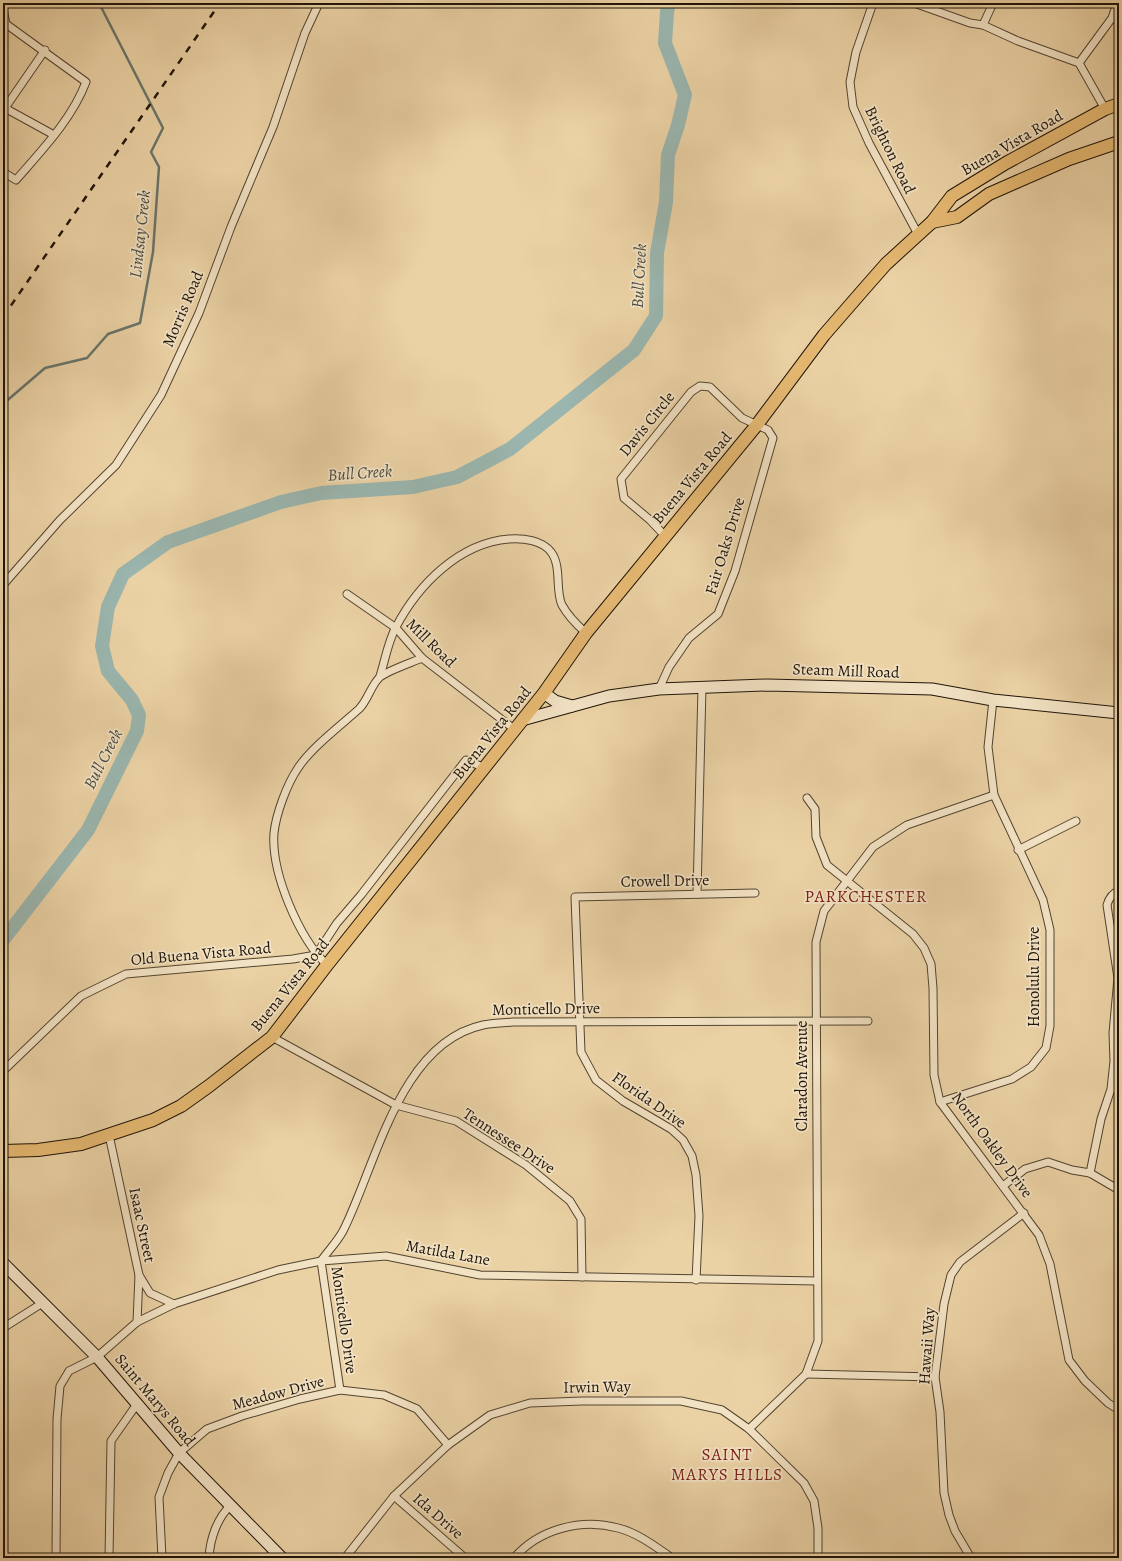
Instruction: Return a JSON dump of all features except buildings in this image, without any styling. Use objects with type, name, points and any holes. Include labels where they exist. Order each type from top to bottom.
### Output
[{"type":"main road","name":"Buena Vista Road","points":[[3,1150],[38,1150],[81,1144],[153,1120],[181,1106],[272,1037],[327,965],[486,768],[544,693],[586,633],[756,426],[824,335],[886,264],[919,236],[952,196],[1006,163],[1105,109],[1119,104]]},
{"type":"main road","name":"Buena Vista Road","points":[[932,222],[957,217],[989,194],[1069,159],[1119,142]]},
{"type":"street","name":"Morris Road","points":[[3,585],[60,520],[116,465],[161,395],[199,313],[231,227],[273,127],[305,33],[319,3]]},
{"type":"street","name":"Brighton Road","points":[[873,3],[856,52],[850,82],[853,107],[879,162],[919,236]]},
{"type":"street","points":[[914,3],[970,23],[983,25],[1018,41],[1079,63],[1105,109]]},
{"type":"street","points":[[983,25],[993,3]]},
{"type":"street","points":[[1079,63],[1112,18],[1117,3]]},
{"type":"street","points":[[3,9],[4,26],[45,50],[86,82],[81,96],[54,135],[16,180],[3,172]]},
{"type":"street","points":[[45,50],[4,108],[54,135]]},
{"type":"street","name":"Davis Circle","points":[[665,536],[650,520],[624,498],[621,479],[691,392],[700,386],[710,387],[742,418],[756,426]]},
{"type":"street","name":"Fair Oaks Drive","points":[[659,689],[669,667],[689,638],[718,614],[735,571],[773,438],[768,430],[756,426]]},
{"type":"street","points":[[327,965],[316,955],[289,906],[278,872],[274,833],[283,798],[298,768],[322,742],[362,706],[380,676],[396,628],[418,592],[434,574],[478,547],[504,540],[520,538],[536,542],[551,552],[558,572],[562,604],[574,622],[586,633]]},
{"type":"street","name":"Mill Road","points":[[347,594],[396,628],[422,658],[514,730]]},
{"type":"street","points":[[380,676],[422,658]]},
{"type":"street","name":"Steam Mill Road","points":[[522,720],[609,696],[659,689],[767,685],[932,689],[993,700],[1119,713]]},
{"type":"street","points":[[697,894],[702,687]]},
{"type":"street","points":[[544,693],[555,700],[573,706]]},
{"type":"street","name":"Honolulu Drive","points":[[940,1102],[1012,1079],[1031,1067],[1046,1048],[1050,1026],[1050,930],[1043,900],[1018,850],[994,795],[988,747],[993,700]]},
{"type":"street","points":[[316,955],[337,923],[361,895],[466,760],[486,768]]},
{"type":"street","name":"Claradon Avenue","points":[[749,1429],[806,1374],[818,1341],[816,942],[824,911],[846,880],[873,847],[908,825],[994,795]]},
{"type":"street","name":"North Oakley Drive","points":[[807,798],[815,809],[816,837],[828,865],[913,934],[924,948],[931,964],[934,1075],[940,1102],[1039,1235],[1050,1264],[1069,1360],[1085,1381],[1108,1403],[1119,1410]]},
{"type":"street","points":[[1018,850],[1076,821]]},
{"type":"street","points":[[1090,1173],[1101,1119],[1111,1089],[1114,1061],[1113,1034],[1118,978],[1107,905],[1114,893],[1119,891]]},
{"type":"street","name":"Crowell Drive","points":[[575,897],[756,893]]},
{"type":"street","name":"Florida Drive","points":[[575,897],[580,1052],[596,1080],[623,1102],[671,1129],[683,1140],[692,1156],[696,1175],[699,1216],[696,1280]]},
{"type":"street","name":"Old Buena Vista Road","points":[[3,1071],[81,996],[126,974],[293,959],[316,955]]},
{"type":"street","name":"Monticello Drive","points":[[340,1390],[321,1261],[342,1232],[396,1105],[426,1059],[443,1044],[460,1034],[482,1025],[498,1023],[868,1021]]},
{"type":"street","name":"Tennessee Drive","points":[[272,1037],[396,1105],[456,1121],[526,1165],[570,1201],[581,1219],[582,1277]]},
{"type":"street","name":"Isaac Street","points":[[109,1135],[138,1275],[150,1293],[174,1304]]},
{"type":"street","points":[[1003,1186],[1025,1169],[1048,1162],[1072,1170],[1090,1173],[1119,1190]]},
{"type":"street","name":"Hawaii Way","points":[[970,1558],[948,1515],[944,1493],[940,1412],[935,1377],[944,1304],[951,1275],[960,1262],[1024,1213]]},
{"type":"street","name":"Matilda Lane","points":[[56,1558],[57,1419],[60,1386],[69,1371],[97,1357],[137,1322],[174,1304],[278,1270],[321,1261],[386,1256],[480,1275],[817,1281]]},
{"type":"street","name":"Saint Marys Road","points":[[3,1263],[44,1302],[97,1357],[179,1453],[282,1558]]},
{"type":"street","points":[[137,1322],[138,1275]]},
{"type":"street","points":[[3,1328],[44,1302]]},
{"type":"street","points":[[806,1374],[935,1377]]},
{"type":"street","name":"Meadow Drive","points":[[179,1453],[207,1429],[242,1416],[300,1399],[340,1390],[384,1395],[417,1410],[448,1445]]},
{"type":"street","name":"Irwin Way","points":[[345,1558],[394,1496],[448,1445],[490,1415],[530,1403],[681,1401],[722,1410],[749,1429],[804,1483],[814,1501],[818,1528],[818,1558]]},
{"type":"street","points":[[109,1558],[111,1440],[137,1404]]},
{"type":"street","points":[[162,1558],[159,1497],[168,1473],[179,1453]]},
{"type":"street","name":"Ida Drive","points":[[394,1496],[465,1558]]},
{"type":"street","points":[[209,1558],[210,1544],[223,1512],[231,1505]]},
{"type":"street","points":[[514,1558],[524,1546],[551,1531],[582,1525],[619,1528],[648,1542],[672,1558]]},
{"type":"waterway","name":"Lindsay Creek","points":[[3,404],[45,368],[87,358],[108,334],[140,323],[153,252],[159,167],[151,152],[163,128],[99,3]]},
{"type":"waterway","name":"Bull Creek","points":[[3,940],[88,830],[137,731],[139,715],[132,700],[108,671],[102,646],[108,607],[123,574],[168,542],[281,502],[321,493],[413,487],[457,477],[510,449],[634,350],[656,316],[657,253],[666,202],[668,155],[678,125],[685,95],[665,43],[669,3]]},
{"type":"railway","points":[[3,317],[220,3]]},
{"type":"district","name":"PARKCHESTER","points":[[866,896]]},
{"type":"district","name":"SAINT MARYS HILLS","points":[[727,1464]]}]
